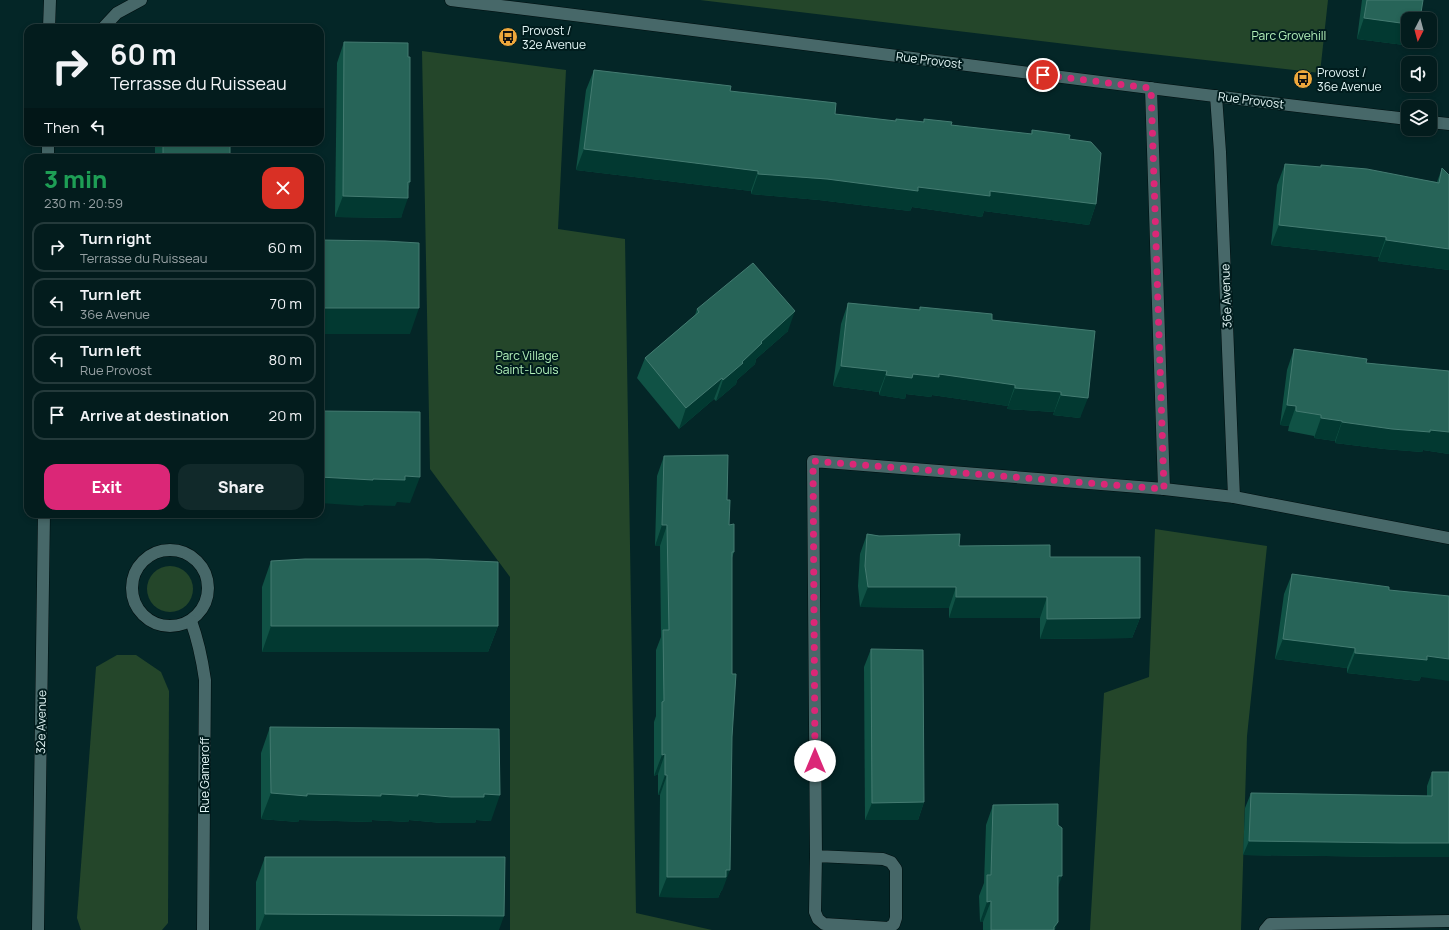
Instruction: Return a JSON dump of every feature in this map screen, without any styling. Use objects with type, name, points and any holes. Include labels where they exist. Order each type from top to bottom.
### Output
[{"type":"street","points":[[50,0],[50,24]]},
{"type":"street","points":[[106,24],[117,13],[141,0]]},
{"type":"street","name":"Rue Provost","points":[[451,0],[627,21],[1089,81],[1401,118]]},
{"type":"street","points":[[1151,88],[1164,489]]},
{"type":"street","name":"36e Avenue","points":[[1216,96],[1220,152],[1234,497]]},
{"type":"street","points":[[1437,123],[1449,124]]},
{"type":"street","points":[[816,856],[883,859],[891,862],[896,869],[896,918],[894,924],[889,928],[824,924],[818,919],[815,912],[816,856],[813,461],[1164,489],[1234,497],[1449,538]]},
{"type":"street","name":"32e Avenue","points":[[38,930],[44,518]]},
{"type":"street","points":[[158,551],[178,551],[190,555],[200,564],[206,575],[209,588],[207,601],[200,612],[191,621],[179,626],[167,626],[155,623],[145,617],[137,607],[133,595],[132,583],[136,571],[143,561],[158,551]]},
{"type":"street","name":"Rue Gameroff","points":[[191,621],[198,640],[205,680],[203,930]]},
{"type":"street","points":[[1265,930],[1270,924],[1449,921]]},
{"type":"green space","name":"Parc Grovehill","points":[[700,0],[1328,0],[1320,73]]},
{"type":"green space","name":"Parc Village Saint-Louis","points":[[422,51],[566,70],[558,229],[625,239],[636,913],[712,930],[510,930],[510,577],[430,469]]},
{"type":"green space","points":[[1155,529],[1267,546],[1247,736],[1241,930],[1090,930],[1104,693],[1149,677]]},
{"type":"green space","points":[[165,566],[175,566],[183,570],[189,576],[193,584],[193,594],[189,602],[183,608],[175,612],[165,612],[157,608],[151,602],[147,594],[147,584],[151,576],[157,570]]},
{"type":"green space","points":[[117,655],[136,655],[161,672],[169,691],[168,923],[162,930],[81,930],[77,918],[96,667]]},
{"type":"building","points":[[1367,0],[1423,0],[1421,12],[1401,12],[1401,23],[1364,18]]},
{"type":"building","points":[[344,42],[408,43],[408,57],[410,57],[410,182],[408,182],[408,198],[343,196]]},
{"type":"building","points":[[594,70],[731,86],[730,91],[836,103],[835,114],[896,121],[896,119],[924,122],[924,119],[952,122],[951,125],[1032,134],[1032,130],[1070,135],[1069,139],[1091,142],[1101,153],[1096,204],[990,191],[990,196],[918,187],[918,191],[827,179],[758,174],[758,171],[584,149]]},
{"type":"building","points":[[163,146],[230,146],[230,154],[163,154]]},
{"type":"building","points":[[1285,164],[1367,169],[1439,183],[1442,168],[1449,175],[1449,249],[1386,240],[1386,237],[1279,225]]},
{"type":"building","points":[[324,240],[419,243],[419,308],[324,308]]},
{"type":"building","points":[[753,263],[795,311],[761,342],[762,343],[742,362],[743,363],[723,380],[722,378],[686,408],[645,358],[699,312],[697,309]]},
{"type":"building","points":[[848,303],[920,310],[920,307],[992,314],[992,320],[1095,331],[1088,398],[1061,395],[1061,392],[1015,388],[1015,385],[939,374],[939,377],[913,374],[912,378],[886,375],[887,371],[841,366]]},
{"type":"building","points":[[1294,349],[1367,359],[1366,363],[1449,371],[1449,432],[1392,429],[1342,422],[1321,418],[1321,415],[1296,411],[1296,406],[1287,405]]},
{"type":"building","points":[[324,411],[420,412],[420,477],[405,476],[405,480],[324,477]]},
{"type":"building","points":[[728,455],[727,500],[730,500],[729,525],[734,524],[734,552],[732,552],[732,674],[736,674],[732,737],[730,870],[726,870],[726,877],[667,877],[667,775],[665,775],[665,754],[662,755],[662,702],[664,701],[663,630],[669,630],[667,525],[662,525],[664,456]]},
{"type":"building","points":[[867,534],[879,536],[960,534],[959,546],[1050,545],[1050,557],[1140,557],[1140,618],[1047,619],[1047,597],[956,597],[956,587],[868,587],[865,566]]},
{"type":"building","points":[[305,559],[428,559],[498,562],[498,626],[271,626],[271,561]]},
{"type":"building","points":[[1292,574],[1389,587],[1389,590],[1449,596],[1449,659],[1427,656],[1427,660],[1355,653],[1355,648],[1283,639]]},
{"type":"building","points":[[871,649],[923,650],[924,802],[872,803]]},
{"type":"building","points":[[270,727],[499,729],[500,795],[484,794],[484,797],[451,797],[418,794],[418,796],[381,794],[381,796],[307,794],[307,796],[271,793]]},
{"type":"building","points":[[1432,772],[1449,772],[1449,843],[1249,841],[1251,793],[1432,796]]},
{"type":"building","points":[[1058,804],[1058,825],[1062,828],[1062,876],[1058,876],[1058,922],[1054,927],[1054,930],[991,930],[991,901],[987,902],[987,875],[991,875],[993,805]]},
{"type":"building","points":[[265,857],[505,857],[504,916],[265,914]]},
{"type":"place","name":"Provost / 32e Avenue","points":[[508,37]]},
{"type":"place","name":"Provost / 36e Avenue","points":[[1303,79]]},
{"type":"route","points":[[815,761],[813,461],[1164,489],[1151,88],[1043,75]]}]
